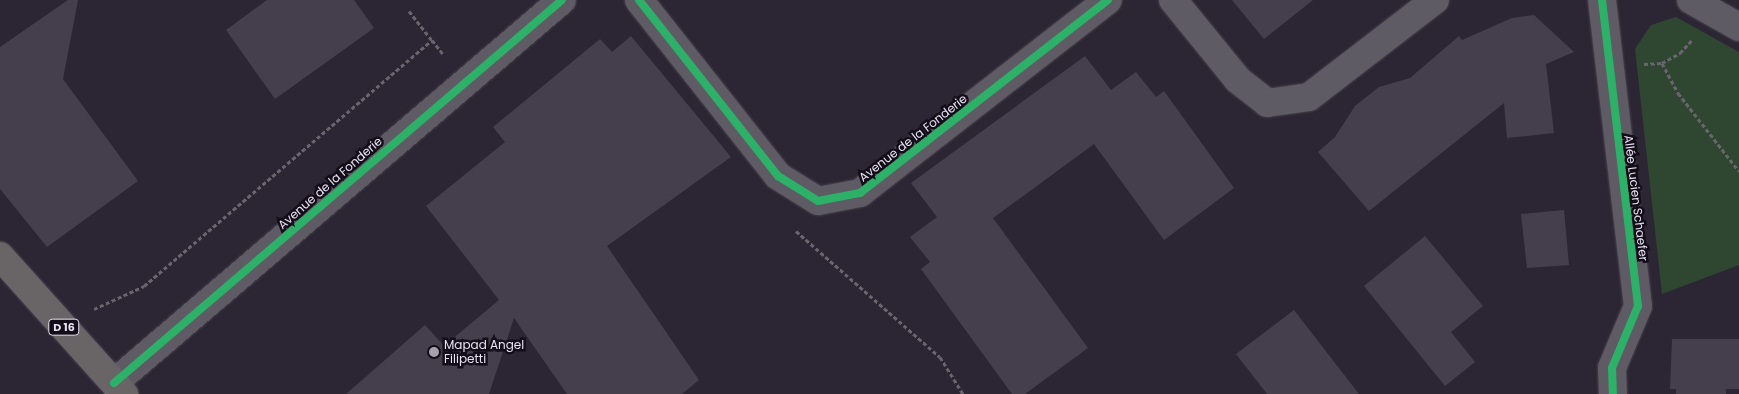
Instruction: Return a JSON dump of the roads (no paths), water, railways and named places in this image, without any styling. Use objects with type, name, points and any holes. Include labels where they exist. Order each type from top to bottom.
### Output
[{"type":"main road","name":"D 16","points":[[1,260],[119,388]]},
{"type":"street","name":"Avenue de la Fonderie","points":[[119,388],[466,81],[562,0]]},
{"type":"street","name":"Avenue de la Fonderie","points":[[639,0],[778,176],[818,200],[860,193],[1108,0]]},
{"type":"street","points":[[1173,0],[1238,80],[1266,103],[1309,97],[1435,0]]},
{"type":"street","name":"Allée Lucien Schaefer","points":[[1602,0],[1608,68],[1638,306],[1612,368],[1613,394]]},
{"type":"street","points":[[1691,0],[1739,27]]},
{"type":"place","name":"Mapad Angel Filipetti","points":[[434,352]]}]
